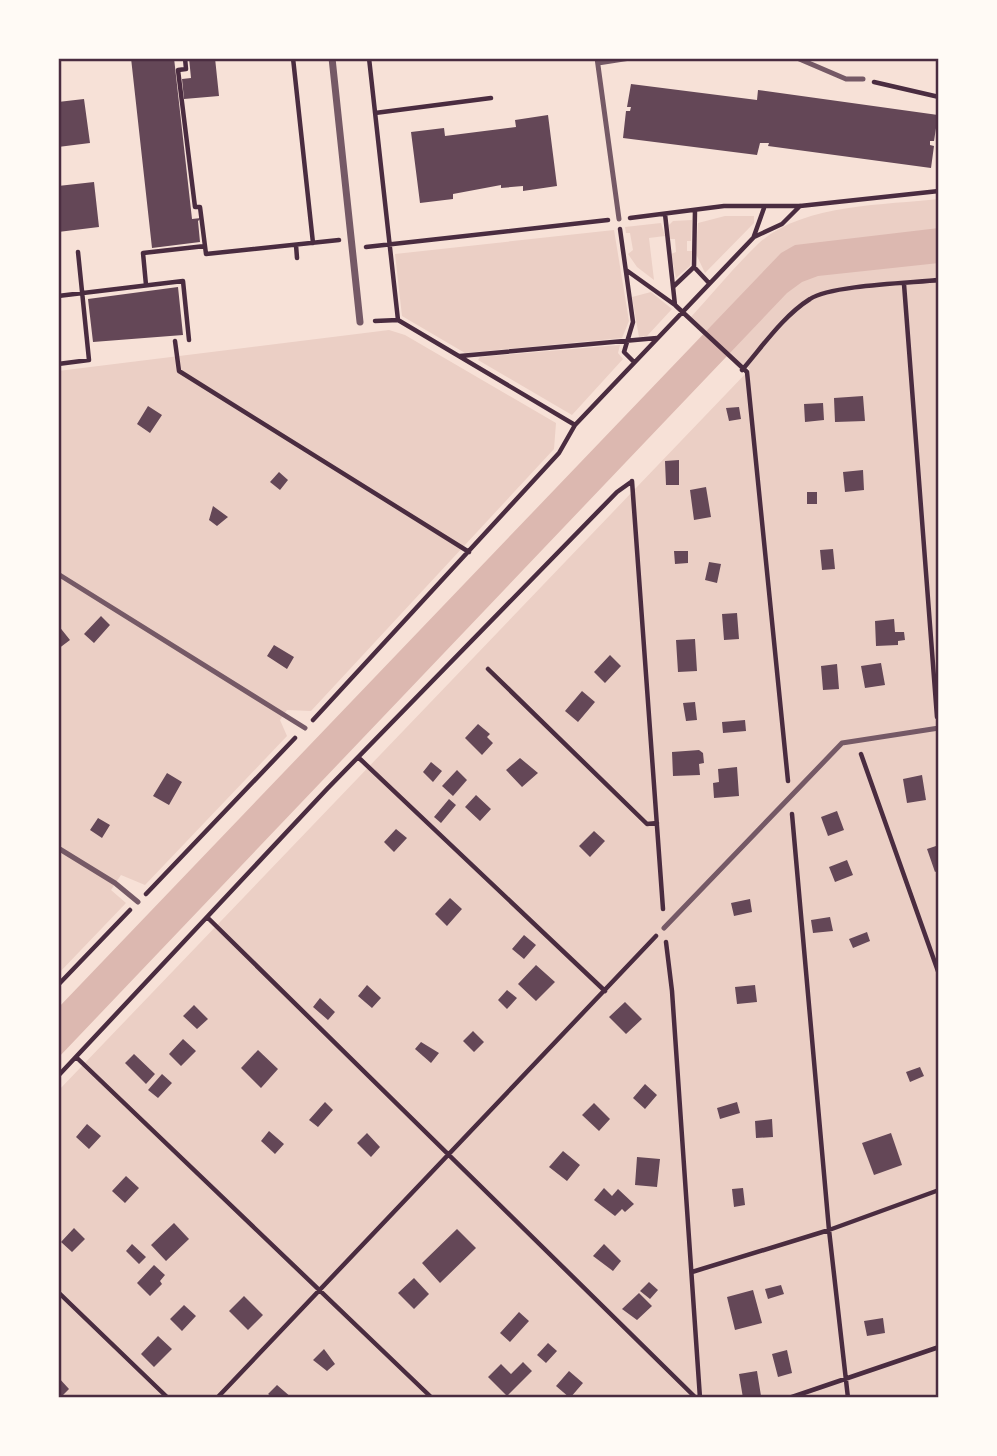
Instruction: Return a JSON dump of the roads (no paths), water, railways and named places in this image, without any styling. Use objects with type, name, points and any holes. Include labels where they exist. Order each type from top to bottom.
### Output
[{"type":"street","points":[[332,58],[360,321]]},
{"type":"lane","points":[[619,219],[597,60],[630,58]]},
{"type":"lane","points":[[797,58],[846,79],[863,79]]},
{"type":"lane","points":[[58,574],[305,728]]},
{"type":"lane","points":[[664,928],[842,743],[938,728]]},
{"type":"lane","points":[[58,848],[115,883],[138,902]]}]
